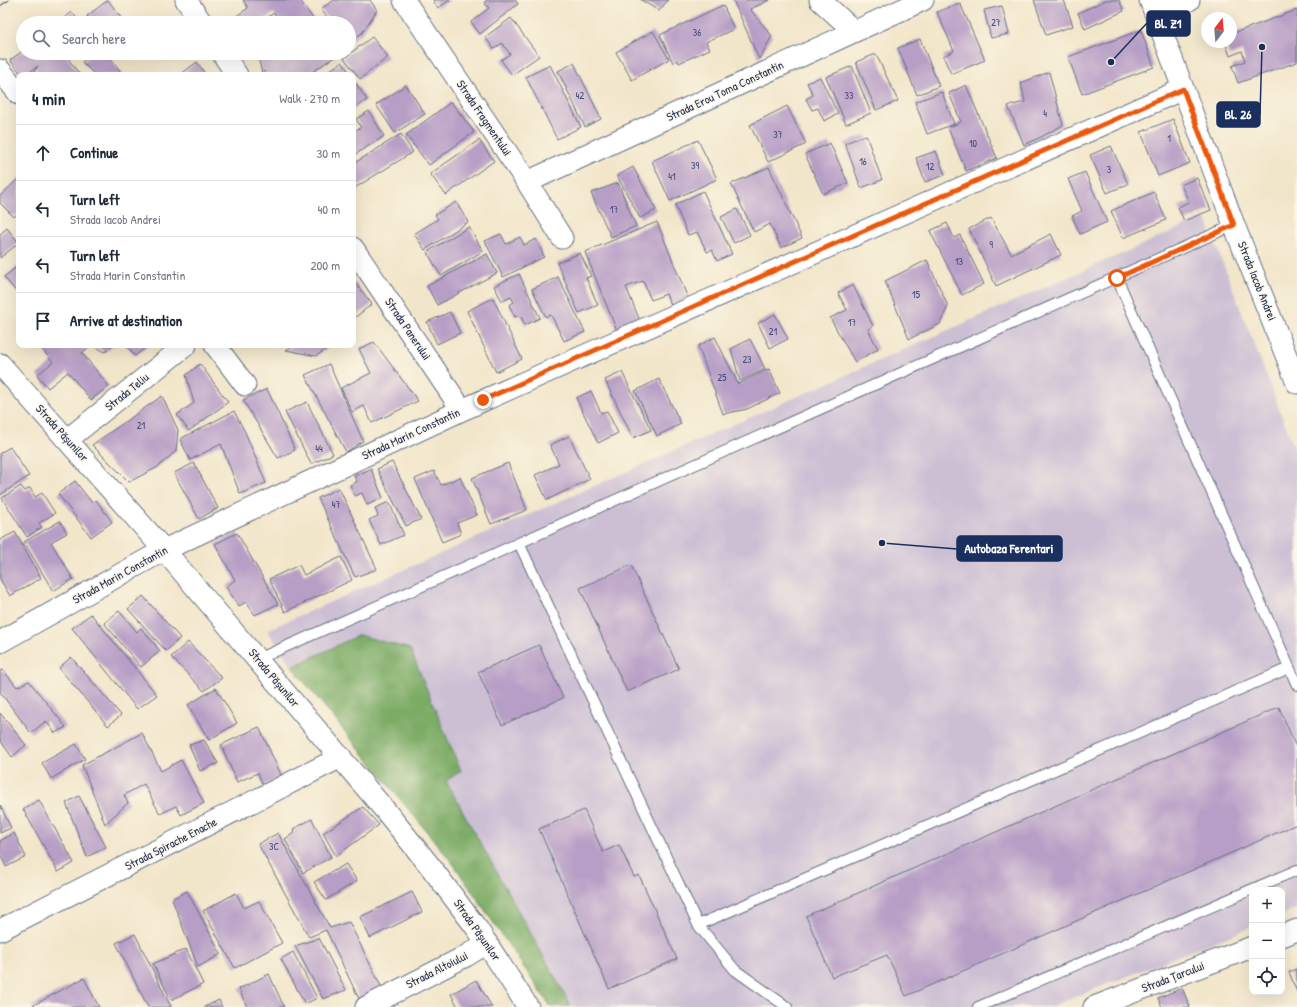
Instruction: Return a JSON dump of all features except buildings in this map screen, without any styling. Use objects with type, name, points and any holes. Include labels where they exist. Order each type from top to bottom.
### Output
[{"type":"street","points":[[186,0],[197,16]]},
{"type":"street","name":"Strada Fragmentului","points":[[404,0],[527,182],[562,238]]},
{"type":"street","points":[[820,0],[854,31]]},
{"type":"street","name":"Strada Erou Toma Constantin","points":[[527,182],[923,0]]},
{"type":"street","points":[[1153,6],[1189,0]]},
{"type":"street","name":"Strada Iacob Andrei","points":[[1153,6],[1234,225],[1297,383]]},
{"type":"street","points":[[227,60],[235,72]]},
{"type":"street","points":[[0,70],[16,90]]},
{"type":"street","name":"Strada Marin Constantin","points":[[0,642],[164,550],[462,410],[1183,89]]},
{"type":"street","name":"Strada Panerului","points":[[356,252],[462,410]]},
{"type":"street","name":"Strada Teliu","points":[[68,440],[182,348]]},
{"type":"street","points":[[216,348],[245,385]]},
{"type":"street","name":"Strada Pășunilor","points":[[0,364],[7,384],[68,440],[341,757],[430,866],[487,943],[528,1007]]},
{"type":"street","name":"Strada Spirache Enache","points":[[0,930],[341,757]]},
{"type":"street","points":[[1285,935],[1297,930]]},
{"type":"street","name":"Strada Altoiului","points":[[366,1007],[466,956],[487,943]]},
{"type":"street","name":"Strada Țarcului","points":[[1094,1007],[1249,948]]},
{"type":"lane","points":[[258,659],[1234,225]]},
{"type":"lane","points":[[1117,278],[1297,685]]},
{"type":"lane","points":[[519,543],[698,925],[735,970],[787,1007]]},
{"type":"lane","points":[[698,925],[1289,668]]},
{"type":"lane","points":[[978,1007],[1297,870]]},
{"type":"shaded area","points":[[1205,217],[1297,455],[1297,909],[1285,914],[1285,887],[1249,887],[1249,928],[1049,1007],[551,1007],[454,865],[292,667],[267,630]]},
{"type":"green space","points":[[359,635],[410,649],[461,771],[446,781],[571,1006],[551,1007],[454,865],[292,667]]},
{"type":"tram line","points":[[0,6],[9,0]]},
{"type":"place","name":"Bl. 26","points":[[1262,47]]},
{"type":"place","name":"Bl. Z1","points":[[1111,62]]},
{"type":"place","name":"Autobaza Ferentari","points":[[882,543]]},
{"type":"route","points":[[483,400],[1183,89],[1234,225],[1117,278]]}]
